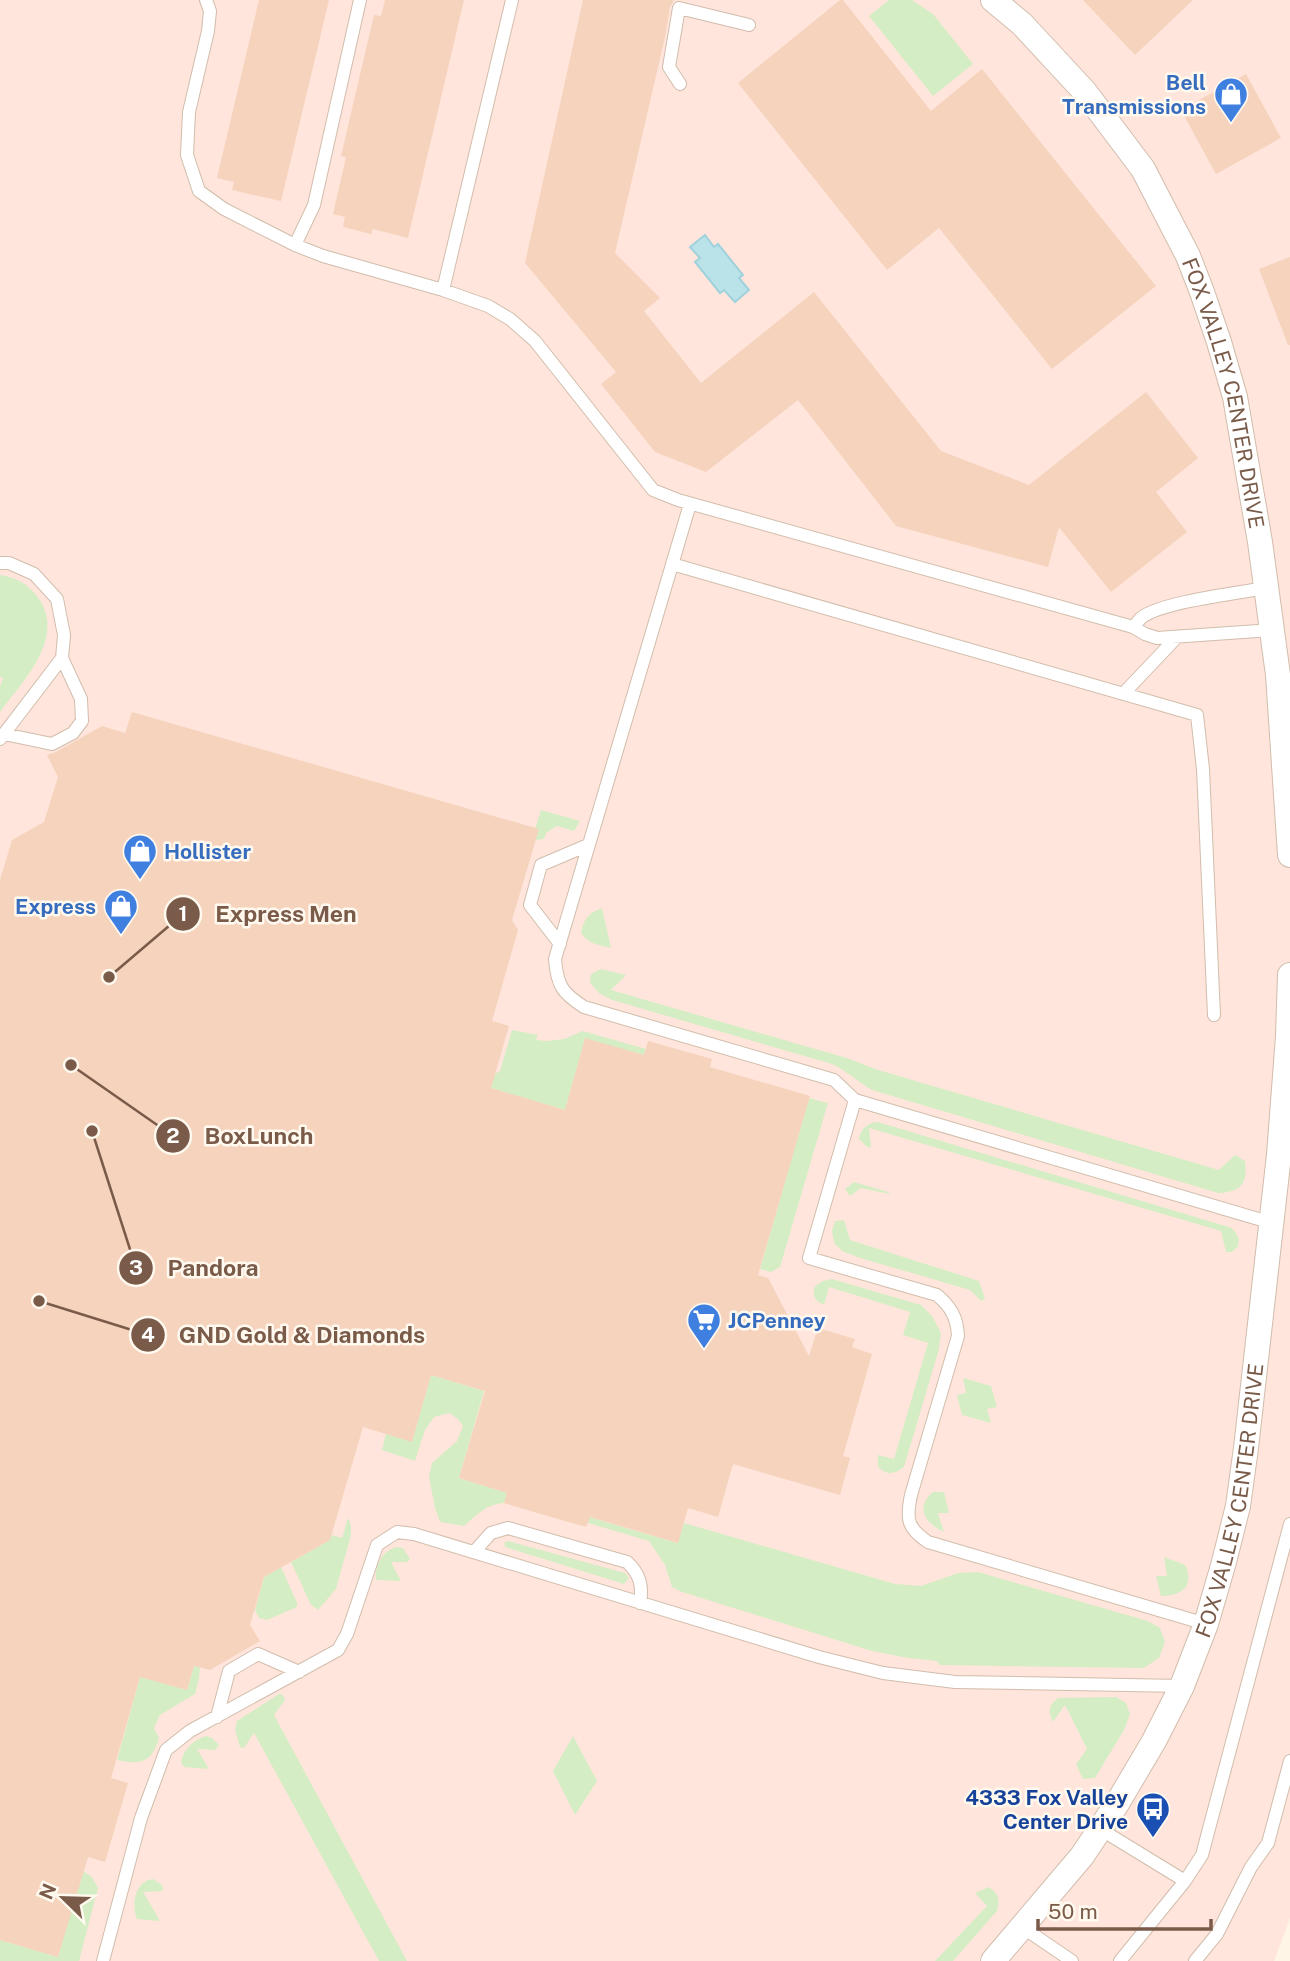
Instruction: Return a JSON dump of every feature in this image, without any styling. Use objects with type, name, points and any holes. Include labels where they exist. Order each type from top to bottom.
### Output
[{"type":"street","name":"FOX VALLEY CENTER DRIVE","points":[[993,0],[1022,24],[1085,92],[1143,169],[1188,256],[1219,342],[1235,397],[1251,482],[1273,629],[1288,783],[1289,842]]},
{"type":"street","name":"FOX VALLEY CENTER DRIVE","points":[[993,1961],[1082,1856],[1100,1829],[1154,1741],[1182,1686],[1206,1624],[1238,1506],[1272,1223],[1286,1074],[1290,975]]},
{"type":"lane","points":[[206,0],[210,12],[208,31],[189,112],[187,155],[199,191],[224,209],[295,245],[323,256],[443,290],[488,306],[510,318],[535,341],[653,490],[690,503],[1133,627],[1157,638],[1273,629]]},
{"type":"lane","points":[[295,245],[314,205],[360,0]]},
{"type":"lane","points":[[443,290],[512,0]]},
{"type":"lane","points":[[680,84],[669,67],[679,8],[749,25]]},
{"type":"lane","points":[[690,503],[555,959],[560,987],[584,1007],[834,1080],[855,1100],[1272,1223]]},
{"type":"lane","points":[[0,563],[9,563],[34,574],[57,599],[64,635],[62,659],[82,699],[82,721],[73,733],[52,744],[2,736],[62,659]]},
{"type":"lane","points":[[672,564],[1197,715],[1204,780],[1214,1015]]},
{"type":"lane","points":[[1133,627],[1141,618],[1154,611],[1200,599],[1266,588]]},
{"type":"lane","points":[[1124,694],[1177,637]]},
{"type":"lane","points":[[560,944],[530,905],[541,865],[589,845]]},
{"type":"lane","points":[[855,1100],[809,1258],[936,1295],[948,1305],[957,1320],[958,1336],[911,1495],[908,1511],[910,1525],[928,1542],[1206,1624]]},
{"type":"lane","points":[[1121,1961],[1185,1881],[1202,1855],[1290,1524]]},
{"type":"lane","points":[[474,1552],[491,1533],[508,1528],[627,1562],[635,1569],[642,1589],[640,1603]]},
{"type":"lane","points":[[103,1961],[141,1818],[166,1751],[190,1731],[338,1650],[347,1634],[377,1545],[397,1532],[414,1534],[819,1657],[883,1673],[955,1682],[1182,1686]]},
{"type":"lane","points":[[217,1717],[229,1671],[258,1654],[299,1672]]},
{"type":"lane","points":[[1195,1961],[1217,1934],[1251,1867],[1268,1843],[1290,1760]]},
{"type":"lane","points":[[1100,1829],[1185,1881]]},
{"type":"lane","points":[[1023,1927],[1072,1961]]},
{"type":"shaded area","points":[[0,0],[1290,0],[1290,1918],[1274,1961],[0,1961]]},
{"type":"green space","points":[[889,0],[912,0],[933,14],[973,64],[933,96],[869,16]]},
{"type":"green space","points":[[0,575],[16,579],[37,596],[45,611],[48,627],[39,657],[0,712],[0,686],[3,678],[0,677]]},
{"type":"green space","points":[[541,810],[580,821],[574,831],[557,826],[546,833],[544,839],[535,840],[535,829]]},
{"type":"green space","points":[[602,908],[611,948],[590,942],[581,933],[587,917]]},
{"type":"green space","points":[[601,969],[626,975],[611,990],[1219,1170],[1235,1155],[1245,1161],[1244,1181],[1232,1191],[1218,1193],[872,1090],[832,1064],[612,1000],[599,993],[590,983],[591,974]]},
{"type":"green space","points":[[512,1030],[538,1035],[536,1040],[546,1041],[564,1039],[583,1031],[646,1049],[644,1055],[585,1039],[565,1110],[491,1088],[495,1074],[500,1071]]},
{"type":"green space","points":[[809,1098],[828,1103],[780,1267],[771,1272],[760,1269]]},
{"type":"green space","points":[[878,1122],[1232,1228],[1239,1238],[1238,1246],[1232,1252],[1226,1252],[1221,1231],[869,1128],[870,1148],[859,1139],[860,1135],[866,1127]]},
{"type":"green space","points":[[854,1182],[890,1194],[861,1188],[850,1196],[845,1189]]},
{"type":"green space","points":[[844,1220],[850,1240],[979,1281],[985,1299],[981,1301],[970,1290],[842,1251],[834,1243],[832,1230],[835,1221]]},
{"type":"green space","points":[[832,1279],[921,1305],[932,1316],[941,1333],[939,1349],[904,1467],[894,1472],[888,1473],[878,1467],[878,1455],[894,1459],[928,1343],[903,1335],[910,1312],[829,1287],[824,1305],[821,1303],[815,1297],[815,1286]]},
{"type":"green space","points":[[431,1375],[484,1391],[459,1478],[507,1493],[504,1503],[487,1508],[464,1526],[440,1522],[429,1477],[432,1463],[457,1441],[463,1426],[458,1419],[449,1413],[434,1417],[425,1430],[415,1461],[382,1450],[386,1434],[412,1441]]},
{"type":"green space","points":[[963,1378],[991,1386],[997,1407],[987,1409],[991,1423],[962,1415],[957,1395],[966,1393]]},
{"type":"green space","points":[[933,1492],[944,1492],[949,1513],[938,1513],[944,1532],[932,1525],[923,1510],[927,1498]]},
{"type":"green space","points":[[589,1517],[677,1543],[684,1523],[895,1584],[921,1586],[958,1573],[978,1572],[1148,1621],[1160,1628],[1165,1642],[1159,1658],[1144,1668],[939,1665],[937,1661],[872,1651],[682,1592],[672,1587],[665,1565],[649,1541],[588,1523]]},
{"type":"green space","points":[[348,1518],[351,1535],[336,1589],[318,1610],[311,1605],[291,1562],[330,1540],[331,1535],[342,1538]]},
{"type":"green space","points":[[508,1541],[625,1573],[629,1578],[624,1584],[505,1547],[504,1543]]},
{"type":"green space","points":[[396,1547],[403,1548],[410,1559],[407,1562],[391,1562],[401,1581],[376,1580],[380,1560]]},
{"type":"green space","points":[[1164,1557],[1185,1565],[1188,1572],[1185,1588],[1168,1596],[1161,1596],[1156,1576],[1167,1576]]},
{"type":"green space","points":[[281,1567],[297,1607],[267,1620],[259,1618],[255,1610],[264,1577]]},
{"type":"green space","points":[[194,1666],[200,1667],[195,1694],[160,1715],[154,1728],[159,1738],[153,1753],[139,1762],[117,1760],[140,1677],[187,1690]]},
{"type":"green space","points":[[279,1694],[283,1695],[285,1700],[274,1715],[407,1961],[379,1961],[254,1733],[244,1748],[240,1747],[235,1730],[237,1721]]},
{"type":"green space","points":[[1116,1697],[1126,1703],[1130,1714],[1124,1730],[1095,1778],[1083,1779],[1076,1764],[1087,1749],[1065,1705],[1053,1722],[1051,1706],[1058,1698]]},
{"type":"green space","points":[[206,1736],[219,1745],[215,1750],[197,1749],[209,1769],[184,1767],[181,1762],[187,1749]]},
{"type":"green space","points":[[573,1736],[597,1781],[575,1815],[553,1771]]},
{"type":"green space","points":[[83,1871],[92,1877],[98,1888],[79,1961],[0,1961],[0,1940],[58,1957]]},
{"type":"green space","points":[[153,1879],[162,1885],[163,1891],[143,1892],[160,1921],[137,1919],[134,1907],[138,1889]]},
{"type":"green space","points":[[989,1887],[998,1897],[997,1911],[953,1961],[935,1961],[987,1906],[975,1893]]},
{"type":"water","points":[[705,235],[714,247],[718,244],[743,275],[739,278],[749,290],[735,302],[724,290],[720,293],[695,262],[700,258],[690,247]]},
{"type":"building","points":[[259,0],[329,0],[281,201],[232,190],[234,182],[217,178]]},
{"type":"building","points":[[385,0],[464,0],[408,238],[373,229],[371,234],[343,227],[345,217],[333,214],[346,157],[341,156],[374,15],[381,16]]},
{"type":"building","points":[[583,0],[674,0],[670,7],[615,253],[660,298],[644,311],[701,383],[814,292],[941,451],[1029,485],[1146,392],[1198,458],[1156,492],[1187,532],[1111,592],[1059,527],[1048,567],[896,526],[798,400],[706,472],[655,452],[601,384],[616,372],[525,263]]},
{"type":"building","points":[[843,0],[931,111],[982,69],[1156,286],[1052,369],[939,228],[887,270],[738,83]]},
{"type":"building","points":[[1083,0],[1193,0],[1135,55]]},
{"type":"building","name":"Bell Transmissions","points":[[1246,74],[1281,138],[1216,174],[1181,110]]},
{"type":"building","points":[[1290,257],[1290,345],[1288,345],[1259,269]]},
{"type":"building","points":[[132,712],[539,829],[512,920],[518,930],[492,1021],[509,1026],[491,1088],[565,1110],[585,1038],[644,1055],[648,1041],[712,1059],[710,1067],[810,1096],[758,1275],[768,1278],[809,1356],[818,1328],[855,1339],[852,1347],[872,1354],[843,1456],[850,1458],[840,1495],[733,1464],[718,1517],[688,1508],[678,1543],[590,1517],[586,1527],[534,1512],[504,1503],[507,1493],[459,1478],[485,1391],[431,1375],[412,1442],[363,1427],[330,1540],[264,1577],[250,1625],[260,1641],[210,1670],[194,1666],[187,1690],[140,1677],[111,1778],[128,1783],[105,1862],[88,1857],[58,1957],[0,1940],[0,880],[12,840],[44,822],[58,777],[47,755],[102,726],[125,733]]},
{"type":"place","name":"Bell Transmissions","points":[[1231,124]]},
{"type":"place","name":"Hollister","points":[[140,881]]},
{"type":"place","name":"Express","points":[[121,936]]},
{"type":"place","name":"Express Men","points":[[109,977]]},
{"type":"place","name":"BoxLunch","points":[[71,1065]]},
{"type":"place","name":"Pandora","points":[[92,1131]]},
{"type":"place","name":"GND Gold & Diamonds","points":[[39,1301]]},
{"type":"place","name":"JCPenney","points":[[704,1350]]},
{"type":"place","name":"4333 Fox Valley Center Drive","points":[[1153,1839]]}]
